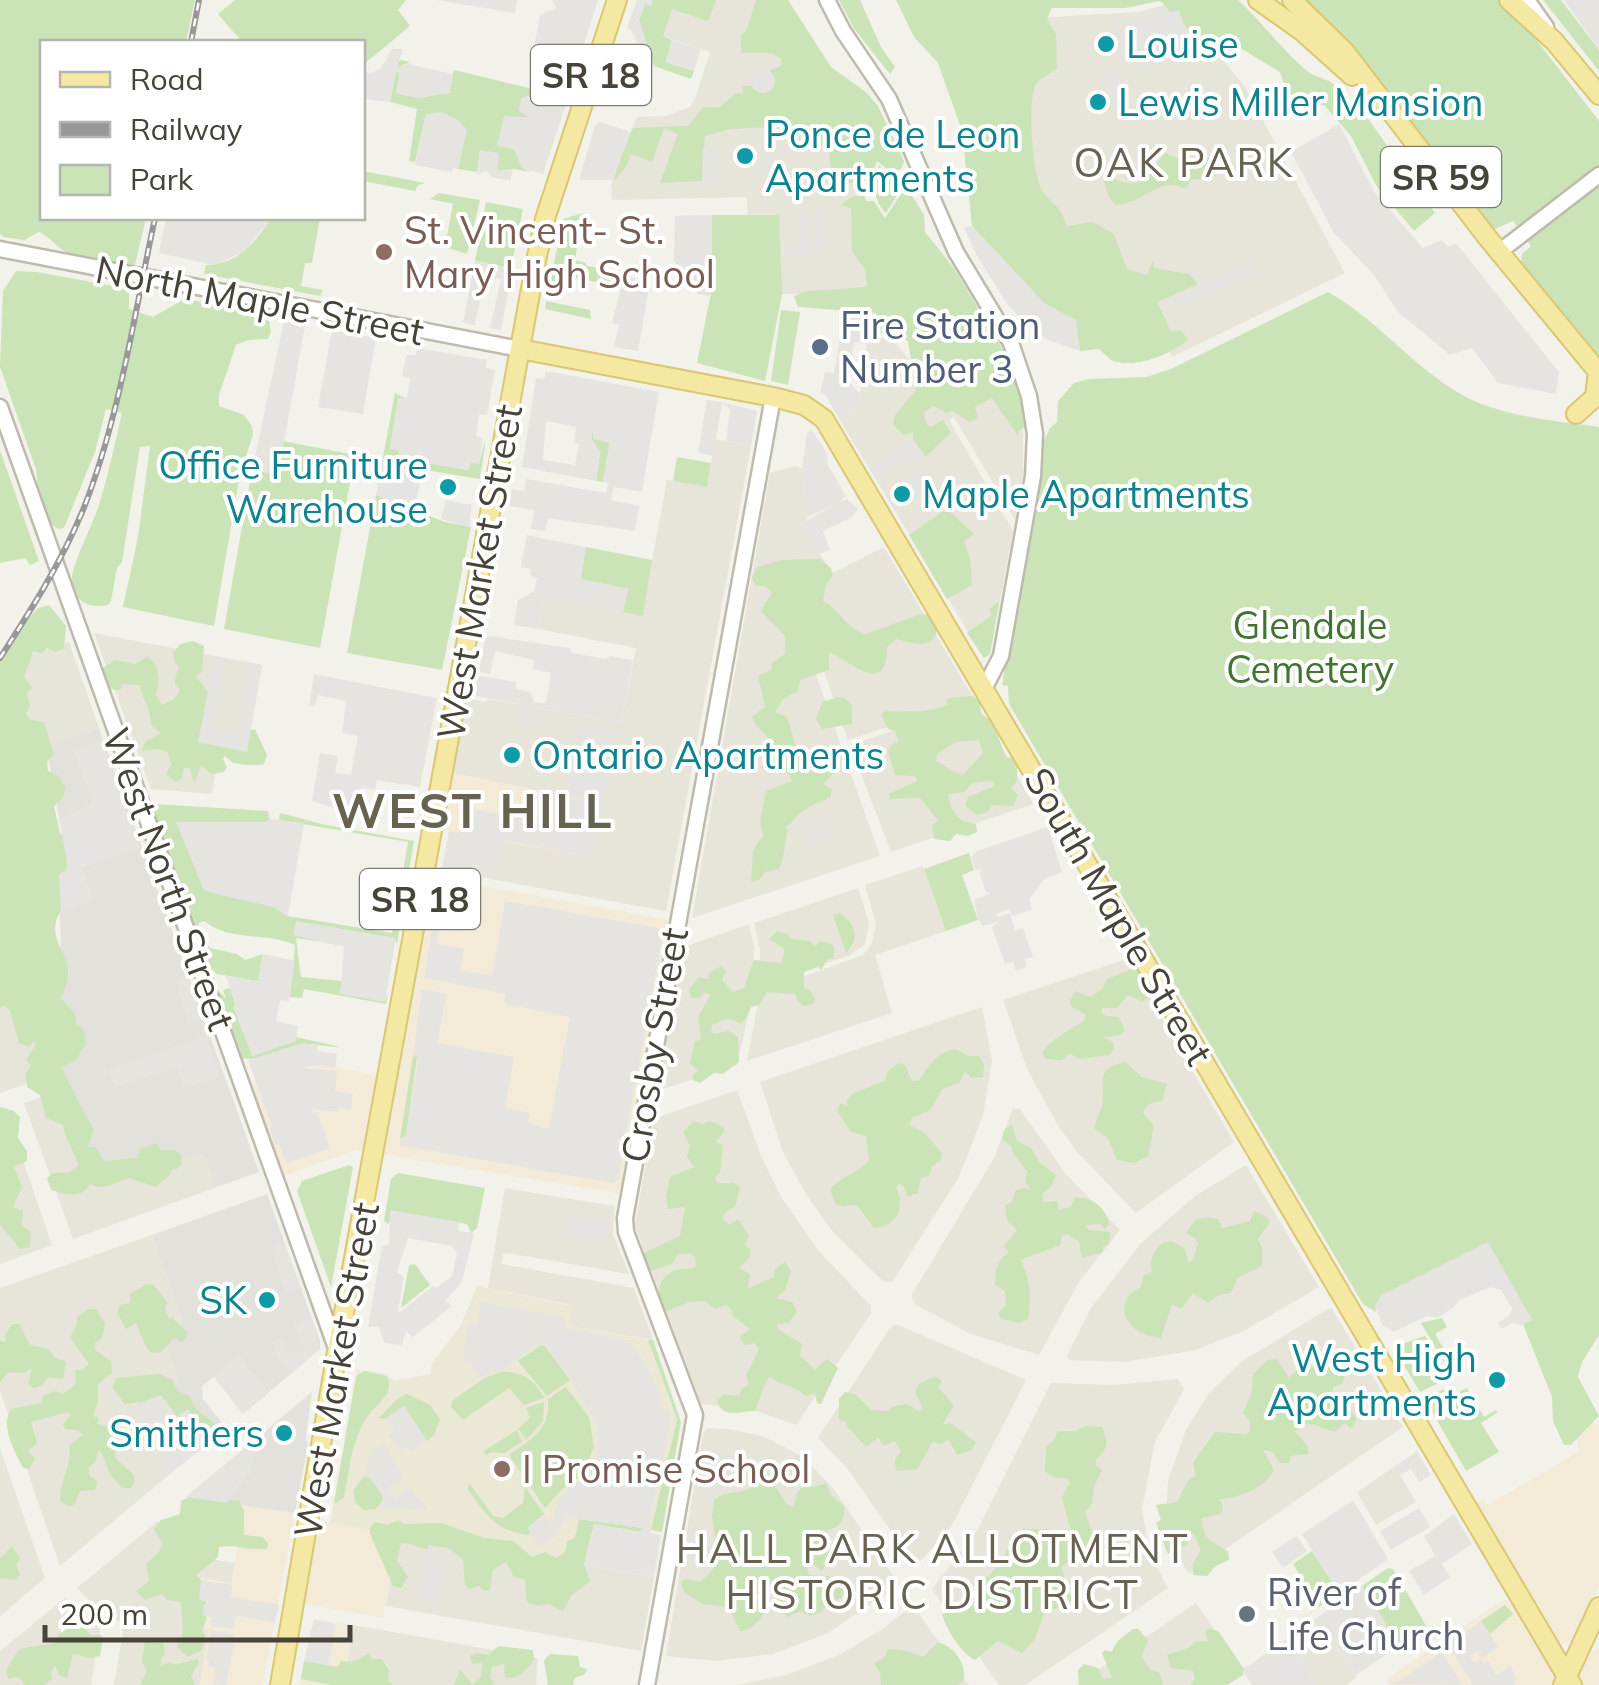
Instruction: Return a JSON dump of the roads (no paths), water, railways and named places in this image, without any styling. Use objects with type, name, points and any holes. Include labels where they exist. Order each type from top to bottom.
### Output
[{"type":"main road","name":"West Market Street","points":[[280,1685],[337,1351],[545,219],[617,0]]},
{"type":"main road","name":"SR 59","points":[[1258,0],[1303,32],[1382,103]]},
{"type":"main road","name":"SR 59","points":[[1292,0],[1345,52],[1499,252],[1598,372]]},
{"type":"main road","points":[[1510,0],[1554,40],[1599,95]]},
{"type":"main road","name":"South Maple Street","points":[[520,350],[773,396],[804,404],[824,419],[1567,1682]]},
{"type":"main road","points":[[1598,372],[1596,397],[1576,414],[1599,418]]},
{"type":"main road","points":[[1567,1682],[1599,1607]]},
{"type":"street","points":[[827,0],[889,99],[962,263],[1011,343],[1030,396],[1036,434],[1034,476],[1002,656],[984,688]]},
{"type":"street","points":[[1527,0],[1554,40]]},
{"type":"street","points":[[1499,252],[1599,175]]},
{"type":"street","name":"North Maple Street","points":[[0,249],[520,350]]},
{"type":"street","name":"Crosby Street","points":[[648,1685],[695,1415],[626,1232],[625,1218],[773,396]]},
{"type":"street","name":"West North Street","points":[[0,406],[337,1351]]},
{"type":"railway","points":[[191,40],[199,0]]},
{"type":"railway","points":[[0,658],[65,549],[96,475],[125,366],[155,220]]},
{"type":"place","name":"Louise","points":[[1106,44]]},
{"type":"place","name":"Lewis Miller Mansion","points":[[1098,102]]},
{"type":"place","name":"Ponce de Leon Apartments","points":[[745,156]]},
{"type":"place","name":"St. Vincent- St. Mary High School","points":[[384,252]]},
{"type":"place","name":"Fire Station Number 3","points":[[820,347]]},
{"type":"place","name":"Office Furniture Warehouse","points":[[448,487]]},
{"type":"place","name":"Maple Apartments","points":[[902,494]]},
{"type":"place","name":"Ontario Apartments","points":[[512,755]]},
{"type":"place","name":"SK","points":[[267,1300]]},
{"type":"place","name":"West High Apartments","points":[[1497,1380]]},
{"type":"place","name":"Smithers","points":[[284,1433]]},
{"type":"place","name":"I Promise School","points":[[502,1469]]},
{"type":"place","name":"River of Life Church","points":[[1247,1614]]},
{"type":"district","name":"OAK PARK","points":[[1184,162]]},
{"type":"district","name":"WEST HILL","points":[[473,810]]},
{"type":"district","name":"HALL PARK ALLOTMENT HISTORIC DISTRICT","points":[[933,1571]]},
{"type":"park label","name":"Glendale Cemetery","points":[[1310,647]]}]
